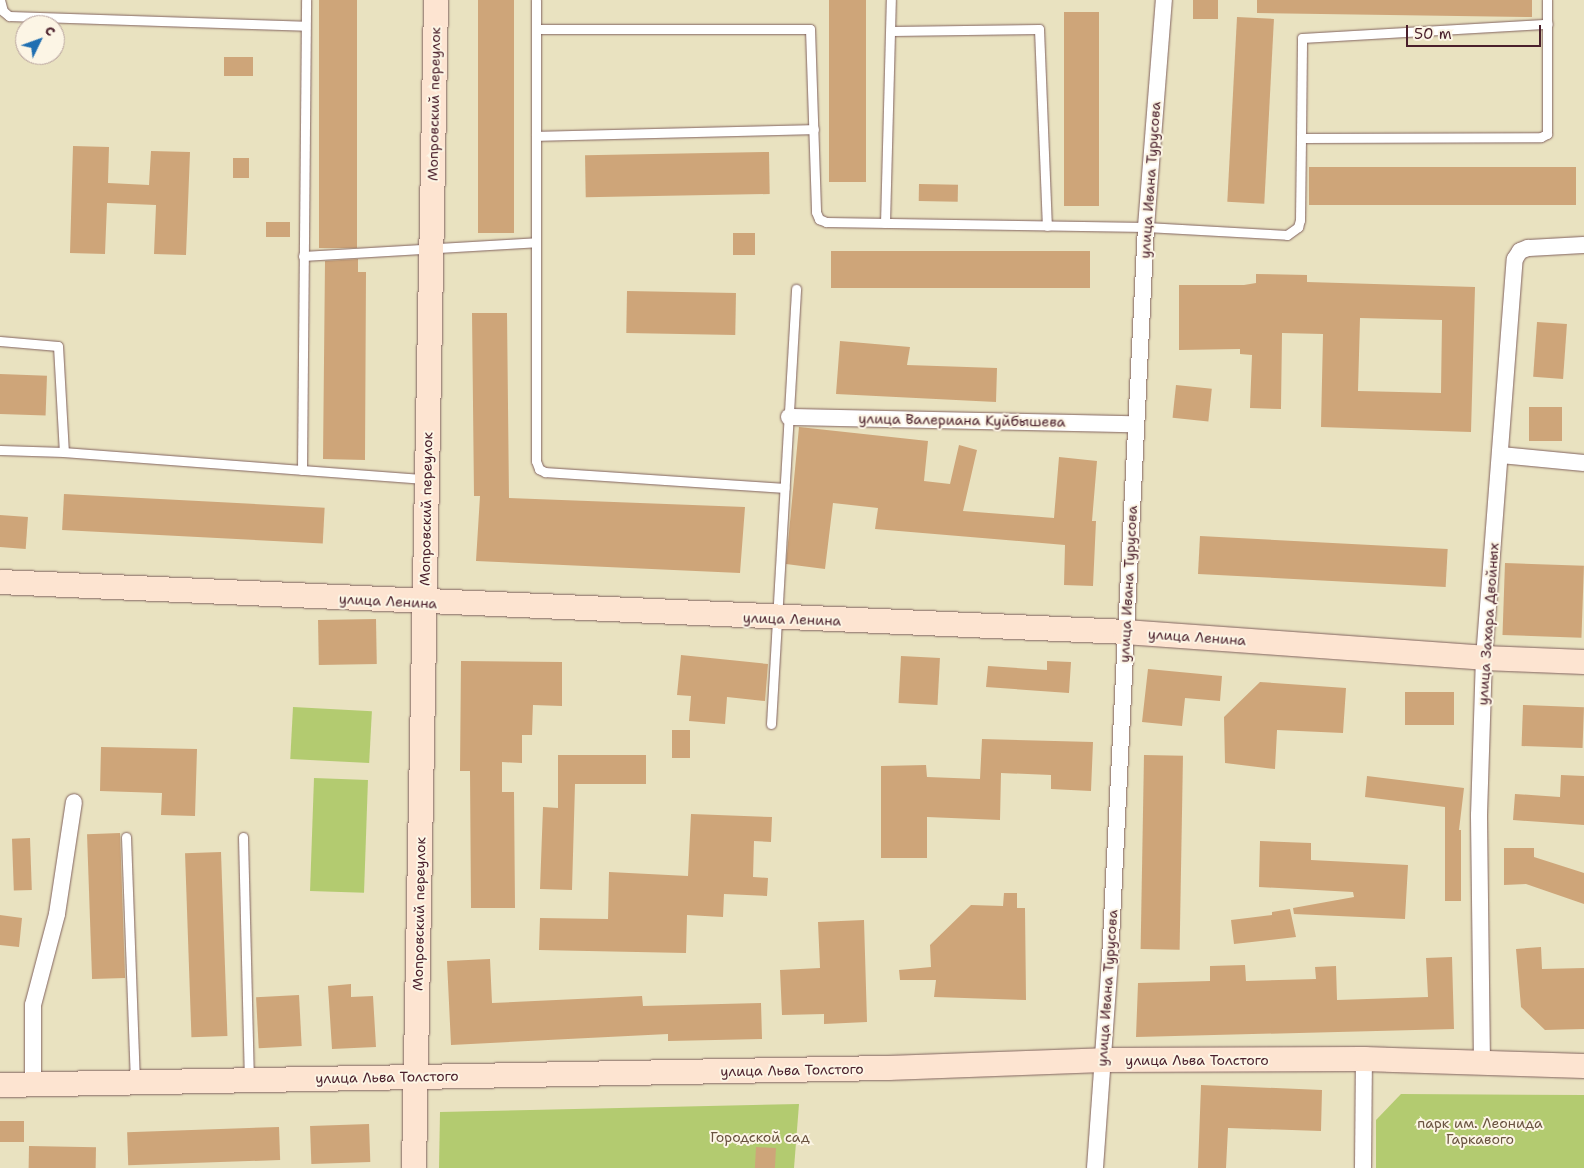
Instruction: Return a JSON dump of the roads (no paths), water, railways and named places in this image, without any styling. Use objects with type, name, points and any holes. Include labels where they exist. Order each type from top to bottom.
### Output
[{"type":"street","name":"Мопровский переулок","points":[[414,1168],[436,0]]},
{"type":"street","name":"улица Ивана Турусова","points":[[1095,1168],[1103,1060],[1146,227],[1164,0]]},
{"type":"street","name":"улица Захара Двойных","points":[[1482,1063],[1479,815],[1484,658],[1515,258],[1520,251],[1528,248],[1584,245]]},
{"type":"street","name":"улица Валериана Куйбышева","points":[[789,417],[1136,424]]},
{"type":"street","points":[[1501,455],[1584,463]]},
{"type":"street","name":"улица Ленина","points":[[0,582],[777,619],[1126,632],[1484,658],[1584,662]]},
{"type":"street","points":[[33,1084],[33,1005],[57,914],[74,802]]},
{"type":"street","points":[[1364,1059],[1364,1168]]},
{"type":"street","name":"улица Льва Толстого","points":[[0,1085],[888,1068],[1103,1060],[1364,1059],[1584,1066]]},
{"type":"lane","points":[[0,0],[1,12],[9,16],[304,26]]},
{"type":"lane","points":[[302,470],[304,26],[306,0]]},
{"type":"lane","points":[[536,0],[536,461],[539,469],[545,472],[784,488]]},
{"type":"lane","points":[[885,223],[892,31],[891,0]]},
{"type":"lane","points":[[1301,138],[1541,137],[1547,134],[1549,127],[1547,0]]},
{"type":"lane","points":[[536,29],[804,27],[810,29],[812,35],[816,212],[820,219],[826,222],[1146,227],[1287,235],[1294,231],[1300,220],[1302,38],[1548,24]]},
{"type":"lane","points":[[892,31],[1039,29],[1048,226]]},
{"type":"lane","points":[[536,136],[814,129]]},
{"type":"lane","points":[[303,256],[431,250],[536,242]]},
{"type":"lane","points":[[771,724],[796,289]]},
{"type":"lane","points":[[0,341],[58,346],[64,452]]},
{"type":"lane","points":[[0,450],[64,452],[427,479]]},
{"type":"lane","points":[[126,837],[135,1082]]},
{"type":"lane","points":[[243,837],[249,1080]]},
{"type":"park label","name":"парк им. Леонида Гаркавого","points":[[1480,1132]]},
{"type":"park label","name":"Городской сад","points":[[760,1137]]}]
